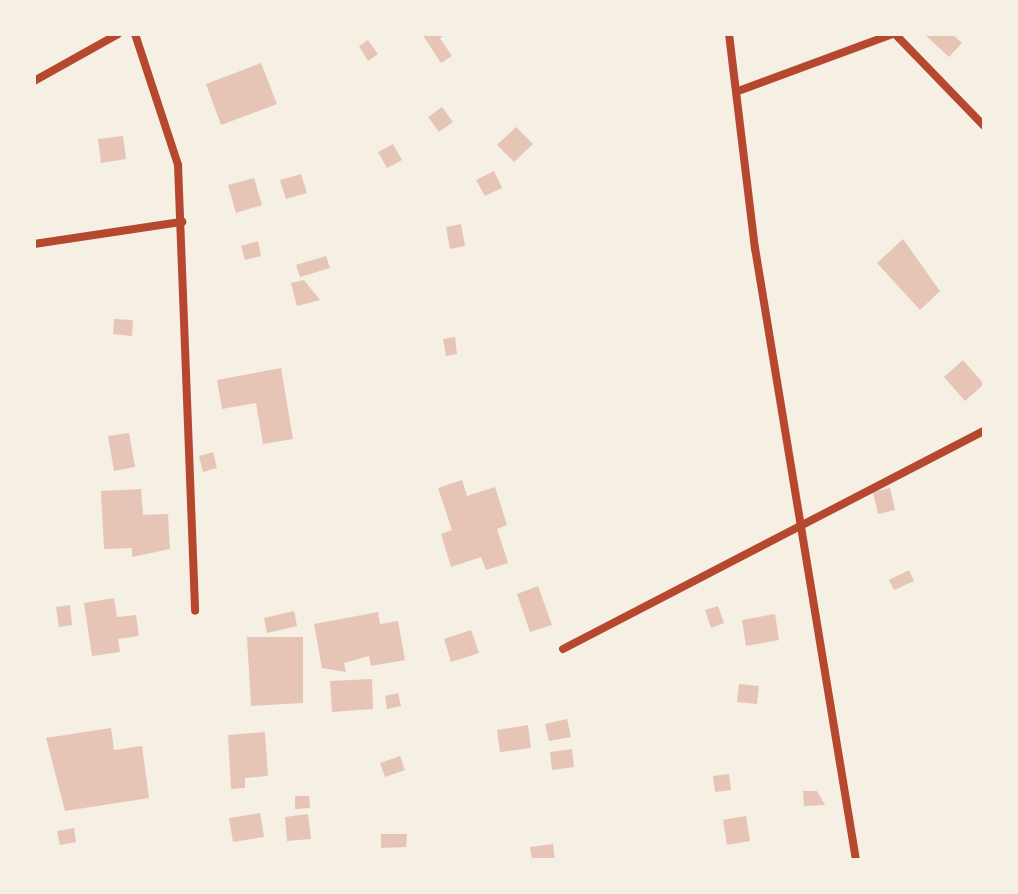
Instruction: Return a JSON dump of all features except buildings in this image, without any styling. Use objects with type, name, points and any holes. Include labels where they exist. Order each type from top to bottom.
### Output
[{"type":"street","points":[[34,81],[118,34]]},
{"type":"street","points":[[135,34],[178,165],[195,611]]},
{"type":"street","points":[[729,34],[741,90],[755,248],[804,522],[856,860]]},
{"type":"street","points":[[741,90],[894,34],[984,126]]},
{"type":"street","points":[[34,244],[182,222]]},
{"type":"street","points":[[563,649],[984,431]]}]
